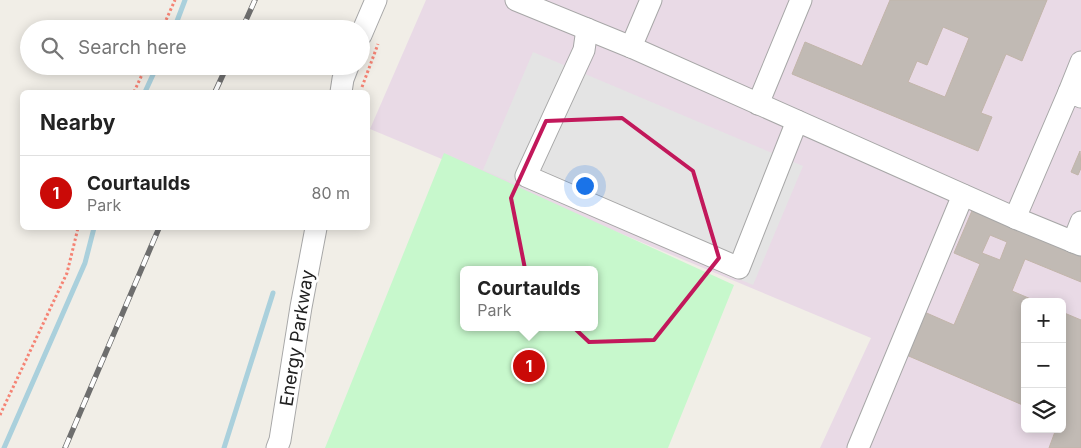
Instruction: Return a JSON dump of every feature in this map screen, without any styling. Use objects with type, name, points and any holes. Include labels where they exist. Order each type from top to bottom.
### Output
[{"type":"street","points":[[371,36],[376,0]]},
{"type":"street","points":[[516,0],[631,47],[1015,218],[1077,243],[1081,222]]},
{"type":"street","points":[[631,47],[651,0]]},
{"type":"street","points":[[758,104],[801,0]]},
{"type":"street","points":[[587,29],[584,50],[526,176],[739,268],[797,121]]},
{"type":"street","points":[[1015,218],[1075,94],[1081,62]]},
{"type":"street","points":[[341,90],[344,75]]},
{"type":"street","points":[[858,448],[963,195]]},
{"type":"street","name":"Energy Parkway","points":[[278,448],[316,230]]},
{"type":"path","points":[[166,20],[175,0]]},
{"type":"path","points":[[135,90],[142,75]]},
{"type":"path","points":[[360,90],[363,75]]},
{"type":"path","points":[[0,415],[67,273],[78,230]]},
{"type":"highlighted area","points":[[622,118],[693,171],[719,258],[654,340],[589,342],[528,284],[511,198],[546,121]]},
{"type":"shaded area","points":[[426,0],[1081,0],[1081,448],[820,448],[871,338],[370,129]]},
{"type":"shaded area","points":[[533,52],[803,166],[753,285],[483,170]]},
{"type":"green space","points":[[444,153],[734,285],[668,448],[325,448]]},
{"type":"building","points":[[890,0],[1047,0],[1022,61],[1006,54],[981,113],[992,117],[978,151],[792,74],[805,42],[862,66]],"holes":[[[943,27],[969,38],[945,97],[908,82],[917,61],[927,65]]]},
{"type":"building","points":[[1080,151],[1081,168],[1078,175],[1071,172]]},
{"type":"building","points":[[974,206],[1081,252],[1081,282],[1025,259],[1012,291],[1029,298],[1021,298],[1021,404],[904,354],[922,311],[954,325],[980,264],[954,253]],"holes":[[[990,235],[1007,242],[1000,260],[982,253]]]},
{"type":"building","points":[[1066,314],[1081,320],[1081,448],[1049,448],[1055,433],[1066,433]]},
{"type":"waterway","points":[[177,20],[185,0]]},
{"type":"waterway","points":[[146,90],[153,75]]},
{"type":"waterway","points":[[4,448],[85,263],[93,230]]},
{"type":"waterway","points":[[224,448],[273,293]]},
{"type":"railway","points":[[246,20],[255,0]]},
{"type":"railway","points":[[216,90],[223,75]]},
{"type":"railway","points":[[65,448],[158,230]]},
{"type":"place","name":"Courtaulds","points":[[529,366]]}]
